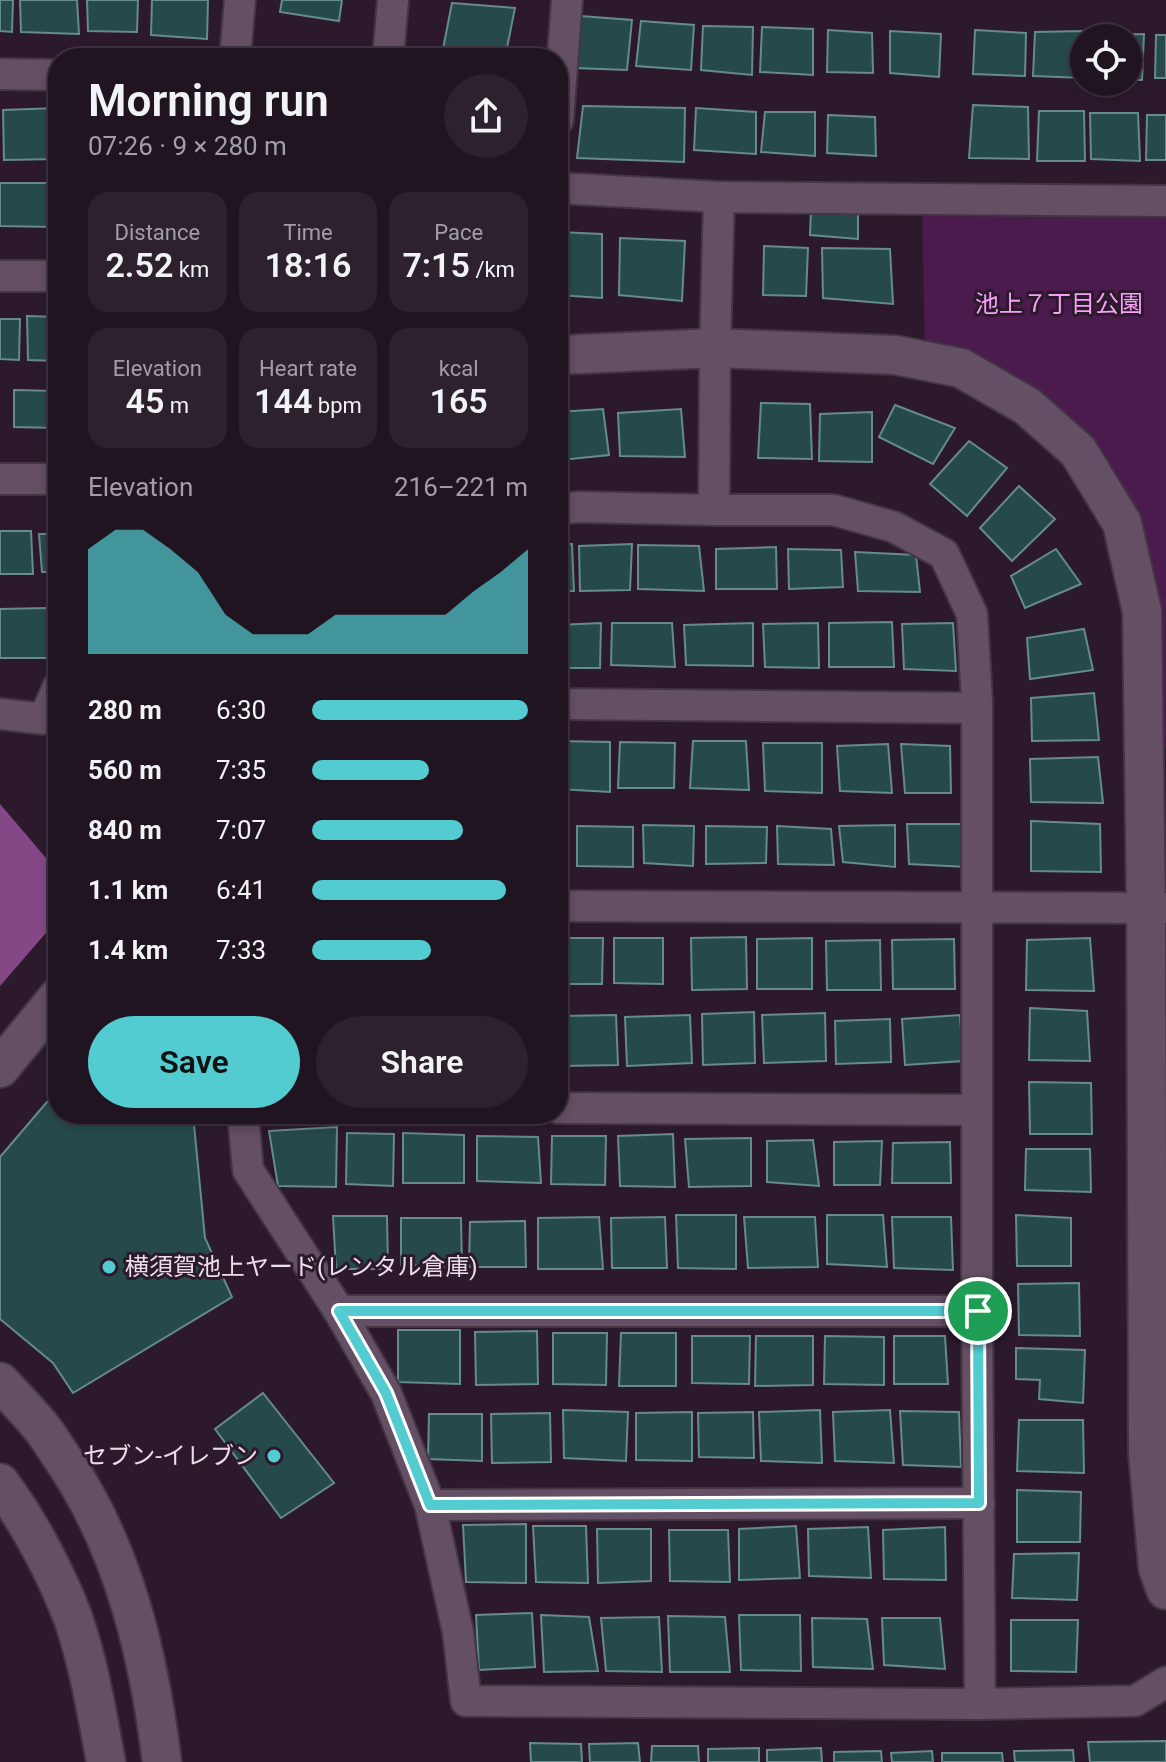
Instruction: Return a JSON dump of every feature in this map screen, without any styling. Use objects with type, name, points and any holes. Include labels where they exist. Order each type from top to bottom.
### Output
[{"type":"street","points":[[236,48],[240,0]]},
{"type":"street","points":[[389,48],[393,0]]},
{"type":"street","points":[[563,48],[567,0]]},
{"type":"street","points":[[0,74],[48,75]]},
{"type":"street","points":[[568,189],[719,197],[1166,201]]},
{"type":"street","points":[[714,510],[719,197]]},
{"type":"street","points":[[0,276],[48,276]]},
{"type":"street","points":[[568,355],[715,348],[895,355],[961,368],[1027,406],[1078,451],[1122,523],[1142,611],[1156,908],[1148,1453],[1158,1568],[1166,1590]]},
{"type":"street","points":[[0,479],[48,479]]},
{"type":"street","points":[[568,508],[834,510],[894,527],[944,554],[972,614],[977,708],[980,1704]]},
{"type":"street","points":[[568,704],[977,708]]},
{"type":"street","points":[[0,714],[48,726]]},
{"type":"street","points":[[568,906],[1156,908]]},
{"type":"street","points":[[0,1068],[48,1009]]},
{"type":"street","points":[[568,1108],[977,1110]]},
{"type":"street","points":[[244,1124],[248,1170],[339,1311],[386,1393],[430,1505],[458,1632],[466,1701],[980,1704],[1135,1701],[1166,1682]]},
{"type":"street","points":[[339,1311],[978,1311]]},
{"type":"street","points":[[0,1382],[43,1429],[81,1486],[115,1557],[138,1628],[162,1762]]},
{"type":"street","points":[[0,1483],[20,1509],[73,1618],[93,1689],[106,1762]]},
{"type":"street","points":[[430,1505],[979,1503]]},
{"type":"green space","name":"池上７丁目公園","points":[[922,199],[1166,201],[1166,748],[1144,748],[1142,611],[1078,451],[925,361]]},
{"type":"shaded area","points":[[0,804],[48,860],[48,931],[0,986]]},
{"type":"building","points":[[0,0],[13,0],[12,32],[0,31]]},
{"type":"building","points":[[20,0],[77,0],[79,34],[21,32]]},
{"type":"building","points":[[87,0],[138,0],[137,32],[88,31]]},
{"type":"building","points":[[152,0],[208,0],[207,39],[151,35]]},
{"type":"building","points":[[282,0],[342,0],[339,21],[280,12]]},
{"type":"building","points":[[452,3],[515,8],[507,48],[443,48]]},
{"type":"building","points":[[581,16],[632,20],[627,70],[575,68]]},
{"type":"building","points":[[641,21],[694,25],[691,70],[636,66]]},
{"type":"building","points":[[703,26],[753,27],[752,75],[701,70]]},
{"type":"building","points":[[762,27],[813,29],[813,75],[760,72]]},
{"type":"building","points":[[828,30],[872,33],[873,73],[827,72]]},
{"type":"building","points":[[975,30],[1026,33],[1025,76],[973,74]]},
{"type":"building","points":[[890,31],[941,34],[939,77],[890,73]]},
{"type":"building","points":[[1070,31],[1070,77],[1033,76],[1035,32]]},
{"type":"building","points":[[1142,34],[1144,34],[1142,80]]},
{"type":"building","points":[[1156,35],[1166,35],[1166,78],[1155,78]]},
{"type":"building","points":[[973,105],[1028,107],[1029,159],[969,158]]},
{"type":"building","points":[[583,106],[685,108],[684,162],[577,158]]},
{"type":"building","points":[[48,108],[48,159],[4,160],[3,110]]},
{"type":"building","points":[[696,108],[756,112],[756,154],[694,150]]},
{"type":"building","points":[[1039,111],[1084,111],[1085,161],[1037,161]]},
{"type":"building","points":[[765,112],[815,112],[815,156],[761,152]]},
{"type":"building","points":[[1090,113],[1138,113],[1140,161],[1091,159]]},
{"type":"building","points":[[828,115],[875,117],[876,156],[827,153]]},
{"type":"building","points":[[1147,115],[1166,115],[1166,160],[1146,160]]},
{"type":"building","points":[[0,183],[48,183],[48,227],[0,226]]},
{"type":"building","points":[[811,211],[858,213],[858,239],[810,235]]},
{"type":"building","points":[[568,232],[602,234],[602,298],[568,296]]},
{"type":"building","points":[[620,238],[685,241],[682,301],[619,295]]},
{"type":"building","points":[[764,246],[808,248],[806,296],[763,295]]},
{"type":"building","points":[[822,248],[890,249],[893,304],[823,298]]},
{"type":"building","points":[[27,316],[48,317],[48,361],[28,360]]},
{"type":"building","points":[[0,319],[20,319],[19,360],[0,359]]},
{"type":"building","points":[[14,390],[48,391],[48,428],[14,427]]},
{"type":"building","points":[[761,403],[810,404],[812,459],[758,458]]},
{"type":"building","points":[[895,405],[955,428],[933,464],[879,437]]},
{"type":"building","points":[[603,409],[609,455],[568,459],[568,411]]},
{"type":"building","points":[[681,409],[685,457],[620,456],[618,413]]},
{"type":"building","points":[[872,412],[872,462],[819,461],[820,414]]},
{"type":"building","points":[[969,441],[1007,468],[967,516],[930,484]]},
{"type":"building","points":[[1019,486],[1055,519],[1012,561],[980,528]]},
{"type":"building","points":[[0,531],[31,531],[33,574],[0,574]]},
{"type":"building","points":[[39,534],[48,534],[48,572],[42,572]]},
{"type":"building","points":[[568,544],[572,544],[574,591],[568,591]]},
{"type":"building","points":[[632,544],[630,590],[580,591],[579,546]]},
{"type":"building","points":[[638,545],[699,546],[704,591],[638,589]]},
{"type":"building","points":[[776,547],[777,589],[716,589],[716,549]]},
{"type":"building","points":[[788,549],[841,550],[843,587],[789,589]]},
{"type":"building","points":[[1056,549],[1081,584],[1025,608],[1011,576]]},
{"type":"building","points":[[855,552],[916,555],[920,592],[858,591]]},
{"type":"building","points":[[47,608],[48,658],[0,658],[0,609]]},
{"type":"building","points":[[892,622],[894,667],[829,667],[829,623]]},
{"type":"building","points":[[601,623],[600,668],[568,668],[568,625]]},
{"type":"building","points":[[612,623],[672,623],[675,667],[611,665]]},
{"type":"building","points":[[753,623],[753,666],[686,665],[684,625]]},
{"type":"building","points":[[818,623],[819,668],[765,667],[763,624]]},
{"type":"building","points":[[953,623],[956,671],[904,669],[902,624]]},
{"type":"building","points":[[1084,629],[1093,670],[1030,679],[1027,638]]},
{"type":"building","points":[[1094,693],[1099,740],[1032,741],[1031,698]]},
{"type":"building","points":[[568,741],[610,742],[610,792],[568,790]]},
{"type":"building","points":[[693,741],[746,741],[749,790],[690,788]]},
{"type":"building","points":[[620,742],[675,743],[674,788],[618,788]]},
{"type":"building","points":[[763,743],[822,743],[822,793],[765,791]]},
{"type":"building","points":[[888,744],[892,793],[840,791],[837,746]]},
{"type":"building","points":[[901,744],[950,746],[951,793],[905,793]]},
{"type":"building","points":[[1098,757],[1103,803],[1031,802],[1030,759]]},
{"type":"building","points":[[1031,821],[1100,824],[1101,872],[1031,871]]},
{"type":"building","points":[[907,824],[962,824],[966,867],[909,864]]},
{"type":"building","points":[[643,825],[694,826],[693,866],[644,863]]},
{"type":"building","points":[[895,825],[895,867],[843,862],[839,826]]},
{"type":"building","points":[[577,826],[633,827],[633,867],[577,866]]},
{"type":"building","points":[[706,826],[767,827],[766,863],[706,864]]},
{"type":"building","points":[[777,826],[831,829],[834,865],[778,864]]},
{"type":"building","points":[[746,937],[747,989],[692,990],[691,938]]},
{"type":"building","points":[[568,938],[603,938],[602,984],[568,984]]},
{"type":"building","points":[[614,938],[663,938],[663,984],[614,983]]},
{"type":"building","points":[[812,938],[812,989],[757,989],[757,939]]},
{"type":"building","points":[[1090,938],[1094,991],[1026,990],[1027,940]]},
{"type":"building","points":[[954,939],[955,989],[893,989],[892,940]]},
{"type":"building","points":[[880,940],[881,990],[827,990],[826,941]]},
{"type":"building","points":[[1030,1008],[1087,1011],[1090,1061],[1029,1060]]},
{"type":"building","points":[[754,1012],[755,1063],[703,1065],[702,1014]]},
{"type":"building","points":[[825,1013],[826,1061],[764,1063],[762,1015]]},
{"type":"building","points":[[616,1015],[618,1065],[568,1066],[568,1016]]},
{"type":"building","points":[[690,1015],[692,1063],[627,1066],[625,1017]]},
{"type":"building","points":[[960,1015],[963,1061],[905,1065],[902,1019]]},
{"type":"building","points":[[890,1019],[891,1062],[836,1064],[835,1021]]},
{"type":"building","points":[[1029,1082],[1091,1083],[1092,1134],[1030,1134]]},
{"type":"building","name":"横須賀池上ヤード(レンタル倉庫)","points":[[48,1101],[48,1124],[194,1124],[205,1238],[232,1297],[73,1393],[53,1363],[0,1319],[0,1157]]},
{"type":"building","points":[[337,1127],[336,1187],[278,1186],[269,1131]]},
{"type":"building","points":[[347,1133],[394,1134],[393,1186],[346,1184]]},
{"type":"building","points":[[403,1133],[464,1135],[464,1183],[403,1183]]},
{"type":"building","points":[[673,1134],[675,1187],[620,1186],[618,1136]]},
{"type":"building","points":[[477,1136],[538,1137],[541,1183],[477,1181]]},
{"type":"building","points":[[552,1136],[606,1136],[605,1185],[551,1184]]},
{"type":"building","points":[[751,1138],[751,1186],[689,1187],[685,1139]]},
{"type":"building","points":[[813,1140],[819,1186],[767,1182],[767,1141]]},
{"type":"building","points":[[882,1141],[880,1185],[834,1185],[834,1142]]},
{"type":"building","points":[[950,1142],[951,1183],[892,1183],[893,1143]]},
{"type":"building","points":[[1026,1149],[1090,1149],[1091,1192],[1025,1190]]},
{"type":"building","points":[[676,1215],[736,1215],[736,1269],[678,1268]]},
{"type":"building","points":[[827,1215],[883,1215],[887,1267],[827,1264]]},
{"type":"building","points":[[1016,1215],[1071,1218],[1071,1266],[1017,1266]]},
{"type":"building","points":[[333,1216],[387,1216],[388,1269],[336,1269]]},
{"type":"building","points":[[599,1217],[603,1269],[538,1269],[538,1218]]},
{"type":"building","points":[[665,1217],[667,1268],[612,1268],[611,1218]]},
{"type":"building","points":[[744,1217],[815,1217],[818,1267],[748,1268]]},
{"type":"building","points":[[892,1217],[951,1217],[953,1270],[894,1268]]},
{"type":"building","points":[[401,1218],[461,1218],[462,1267],[401,1265]]},
{"type":"building","points":[[525,1221],[526,1267],[469,1267],[470,1222]]},
{"type":"building","points":[[1079,1283],[1080,1336],[1019,1335],[1018,1284]]},
{"type":"building","points":[[398,1330],[460,1330],[460,1384],[398,1382]]},
{"type":"building","points":[[537,1331],[538,1384],[476,1385],[475,1332]]},
{"type":"building","points":[[553,1333],[607,1333],[606,1385],[553,1384]]},
{"type":"building","points":[[621,1333],[676,1333],[676,1386],[619,1386]]},
{"type":"building","points":[[692,1336],[750,1336],[749,1384],[692,1383]]},
{"type":"building","points":[[756,1336],[813,1336],[813,1385],[755,1386]]},
{"type":"building","points":[[825,1336],[884,1337],[884,1385],[824,1384]]},
{"type":"building","points":[[894,1336],[945,1336],[948,1384],[894,1384]]},
{"type":"building","points":[[1016,1348],[1085,1350],[1083,1403],[1039,1399],[1040,1380],[1016,1379]]},
{"type":"building","name":"セブン-イレブン","points":[[263,1393],[334,1483],[281,1518],[215,1429]]},
{"type":"building","points":[[563,1410],[628,1412],[626,1461],[564,1458]]},
{"type":"building","points":[[820,1410],[822,1463],[761,1461],[759,1412]]},
{"type":"building","points":[[890,1410],[894,1463],[835,1461],[833,1412]]},
{"type":"building","points":[[900,1411],[959,1412],[961,1467],[903,1465]]},
{"type":"building","points":[[692,1412],[692,1461],[636,1460],[636,1413]]},
{"type":"building","points":[[753,1412],[754,1458],[699,1457],[698,1413]]},
{"type":"building","points":[[550,1413],[551,1462],[492,1463],[491,1414]]},
{"type":"building","points":[[429,1414],[482,1414],[482,1461],[428,1459]]},
{"type":"building","points":[[1019,1420],[1083,1420],[1084,1473],[1017,1471]]},
{"type":"building","points":[[1017,1490],[1081,1492],[1080,1542],[1017,1542]]},
{"type":"building","points":[[526,1524],[526,1583],[466,1582],[463,1525]]},
{"type":"building","points":[[533,1526],[586,1526],[588,1583],[536,1582]]},
{"type":"building","points":[[796,1526],[800,1578],[739,1580],[739,1529]]},
{"type":"building","points":[[868,1527],[871,1578],[809,1576],[808,1529]]},
{"type":"building","points":[[945,1527],[946,1580],[884,1579],[883,1530]]},
{"type":"building","points":[[597,1529],[651,1529],[651,1581],[598,1583]]},
{"type":"building","points":[[669,1530],[728,1530],[730,1582],[670,1581]]},
{"type":"building","points":[[1079,1553],[1077,1600],[1012,1598],[1014,1554]]},
{"type":"building","points":[[532,1613],[535,1667],[479,1670],[476,1615]]},
{"type":"building","points":[[541,1615],[589,1617],[598,1671],[544,1672]]},
{"type":"building","points":[[739,1615],[800,1615],[801,1671],[741,1670]]},
{"type":"building","points":[[668,1616],[725,1617],[730,1672],[670,1672]]},
{"type":"building","points":[[659,1617],[662,1672],[606,1671],[601,1618]]},
{"type":"building","points":[[812,1618],[867,1619],[873,1669],[813,1667]]},
{"type":"building","points":[[882,1618],[940,1618],[945,1669],[884,1665]]},
{"type":"building","points":[[1011,1620],[1078,1620],[1076,1672],[1011,1671]]},
{"type":"building","points":[[1166,1741],[1166,1762],[1090,1762],[1088,1742]]},
{"type":"building","points":[[530,1743],[581,1744],[582,1762],[531,1762]]},
{"type":"building","points":[[638,1743],[640,1762],[590,1762],[589,1744]]},
{"type":"building","points":[[652,1746],[698,1746],[699,1762],[651,1762]]},
{"type":"building","points":[[759,1748],[759,1762],[708,1762],[708,1749]]},
{"type":"building","points":[[821,1748],[822,1762],[767,1762],[767,1750]]},
{"type":"building","points":[[1073,1750],[1074,1762],[1015,1762],[1014,1751]]},
{"type":"building","points":[[881,1751],[882,1762],[834,1762],[834,1752]]},
{"type":"building","points":[[932,1751],[933,1762],[892,1762],[891,1753]]},
{"type":"building","points":[[942,1753],[1002,1753],[1003,1762],[942,1762]]},
{"type":"place","name":"横須賀池上ヤード(レンタル倉庫)","points":[[109,1267]]},
{"type":"place","name":"セブン-イレブン","points":[[274,1456]]},
{"type":"route","points":[[339,1311],[871,1311],[978,1311],[979,1503],[430,1505],[386,1393],[339,1311]]}]
